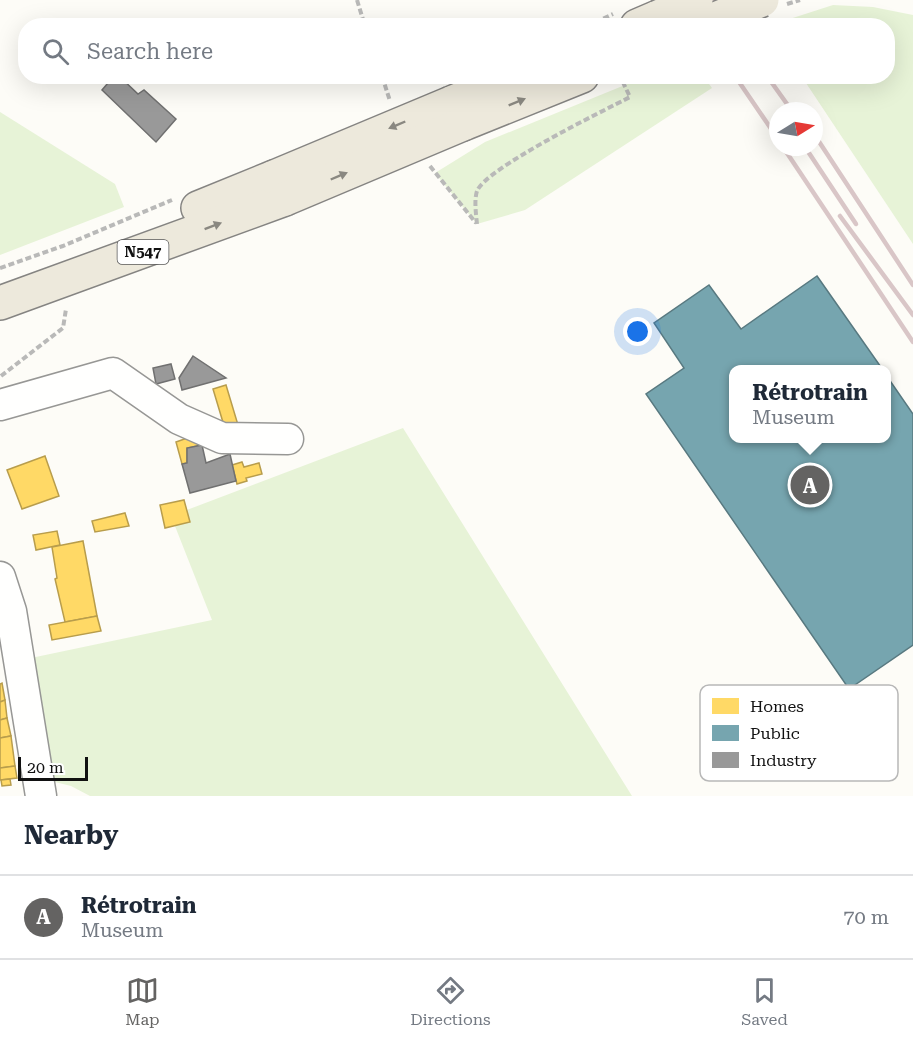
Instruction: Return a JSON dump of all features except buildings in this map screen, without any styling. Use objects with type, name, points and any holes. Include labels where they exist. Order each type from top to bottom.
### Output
[{"type":"main road","points":[[638,18],[696,0]]},
{"type":"main road","points":[[718,18],[762,0]]},
{"type":"main road","name":"N547","points":[[457,113],[502,84]]},
{"type":"main road","name":"N547","points":[[0,303],[62,281],[457,113],[555,84]]},
{"type":"main road","name":"N547","points":[[0,284],[121,240],[279,188]]},
{"type":"street","points":[[0,405],[113,373],[179,419],[222,438],[288,439]]},
{"type":"street","points":[[0,577],[11,611],[41,796]]},
{"type":"path","points":[[357,0],[363,18]]},
{"type":"path","points":[[477,224],[476,192],[484,181],[531,150],[630,97],[624,84]]},
{"type":"path","points":[[0,268],[63,246],[182,195]]},
{"type":"path","points":[[0,376],[63,328],[67,299],[62,281]]},
{"type":"green space","points":[[833,5],[873,7],[913,15],[913,244],[823,109],[823,102],[819,102],[807,84],[895,84],[895,18],[793,18]]},
{"type":"green space","points":[[627,84],[709,84],[712,88],[525,210],[477,224],[435,173],[485,142]]},
{"type":"green space","points":[[0,112],[115,184],[124,207],[0,255]]},
{"type":"green space","points":[[403,428],[632,796],[90,796],[71,786],[51,781],[31,658],[212,620],[171,516]]},
{"type":"railway","points":[[685,0],[697,18]]},
{"type":"railway","points":[[712,0],[725,18]]},
{"type":"railway","points":[[727,0],[739,18]]},
{"type":"railway","points":[[740,84],[769,126]]},
{"type":"railway","points":[[773,84],[786,102]]},
{"type":"railway","points":[[823,148],[913,285]]},
{"type":"railway","points":[[789,156],[913,342]]},
{"type":"railway","points":[[811,156],[856,224]]},
{"type":"railway","points":[[840,216],[913,315]]},
{"type":"place","name":"Rétrotrain","points":[[810,485]]}]
